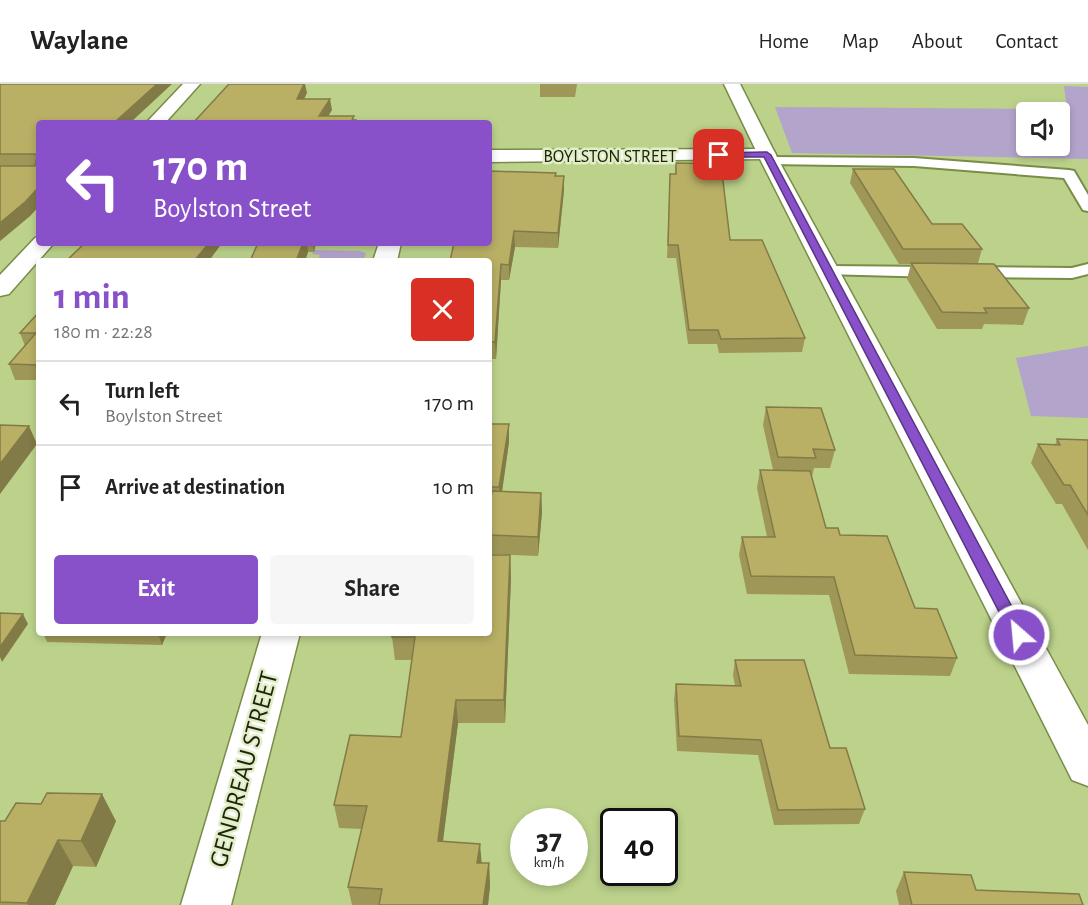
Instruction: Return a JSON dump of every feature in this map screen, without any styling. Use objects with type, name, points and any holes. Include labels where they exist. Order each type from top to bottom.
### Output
[{"type":"street","points":[[158,120],[192,84]]},
{"type":"street","points":[[732,84],[1088,767]]},
{"type":"street","name":"BOYLSTON STREET","points":[[492,156],[769,158]]},
{"type":"street","points":[[0,289],[40,246]]},
{"type":"street","name":"GENDREAU STREET","points":[[206,905],[279,636]]},
{"type":"lane","points":[[769,158],[915,162],[1069,174],[1088,207]]},
{"type":"lane","points":[[828,271],[1072,273],[1088,269]]},
{"type":"shaded area","points":[[1064,86],[1088,87],[1088,159],[792,153],[775,107],[1016,109],[1016,156],[1070,156],[1070,102],[1066,102]]},
{"type":"shaded area","points":[[314,250],[366,253],[364,258],[318,258],[320,255],[312,254]]},
{"type":"shaded area","points":[[1088,346],[1088,418],[1031,416],[1016,358]]},
{"type":"building","points":[[0,84],[157,84],[117,120],[36,120],[36,155],[0,154]]},
{"type":"building","points":[[229,84],[304,84],[297,99],[330,99],[319,116],[354,116],[352,120],[196,120]]},
{"type":"building","points":[[36,161],[36,190],[0,223],[0,166],[35,166]]},
{"type":"building","points":[[676,163],[721,164],[730,240],[762,240],[805,338],[721,339],[718,330],[689,330],[678,245],[668,245],[670,174],[676,174]]},
{"type":"building","points":[[853,169],[894,169],[932,224],[962,224],[982,249],[903,249]]},
{"type":"building","points":[[492,171],[556,173],[555,176],[564,176],[558,233],[514,231],[509,265],[501,264],[495,342],[492,342],[492,258],[451,258],[453,246],[492,246]]},
{"type":"building","points":[[82,246],[206,246],[196,258],[69,258]]},
{"type":"building","points":[[257,246],[302,246],[297,258],[251,258]]},
{"type":"building","points":[[911,263],[994,264],[1029,308],[984,308],[987,313],[942,312]]},
{"type":"building","points":[[36,315],[36,333],[20,333]]},
{"type":"building","points":[[36,333],[36,365],[9,364]]},
{"type":"building","points":[[766,407],[821,408],[835,450],[813,449],[816,458],[778,457]]},
{"type":"building","points":[[492,424],[509,424],[499,487],[492,487]]},
{"type":"building","points":[[0,425],[29,426],[0,464]]},
{"type":"building","points":[[1057,439],[1088,440],[1088,515],[1070,485],[1064,485],[1038,444],[1060,445]]},
{"type":"building","points":[[760,470],[810,471],[826,528],[838,528],[840,535],[887,536],[915,608],[937,609],[957,658],[855,655],[834,577],[751,576],[742,537],[775,537]]},
{"type":"building","points":[[492,491],[541,493],[538,537],[492,535]]},
{"type":"building","points":[[492,555],[510,555],[504,700],[456,700],[438,841],[480,844],[477,863],[489,863],[483,905],[379,905],[382,889],[348,887],[367,806],[334,805],[350,735],[401,737],[415,637],[392,637],[492,636]]},
{"type":"building","points":[[0,613],[23,614],[0,647]]},
{"type":"building","points":[[735,660],[804,660],[830,748],[846,748],[865,809],[778,810],[761,740],[679,736],[676,684],[741,686]]},
{"type":"building","points":[[47,793],[102,794],[81,841],[58,840],[27,903],[0,902],[0,821],[5,821],[16,803],[41,804]]},
{"type":"building","points":[[904,872],[971,875],[976,890],[1079,894],[1083,905],[912,905]]},
{"type":"route","points":[[719,155],[767,155],[1019,635]]}]
